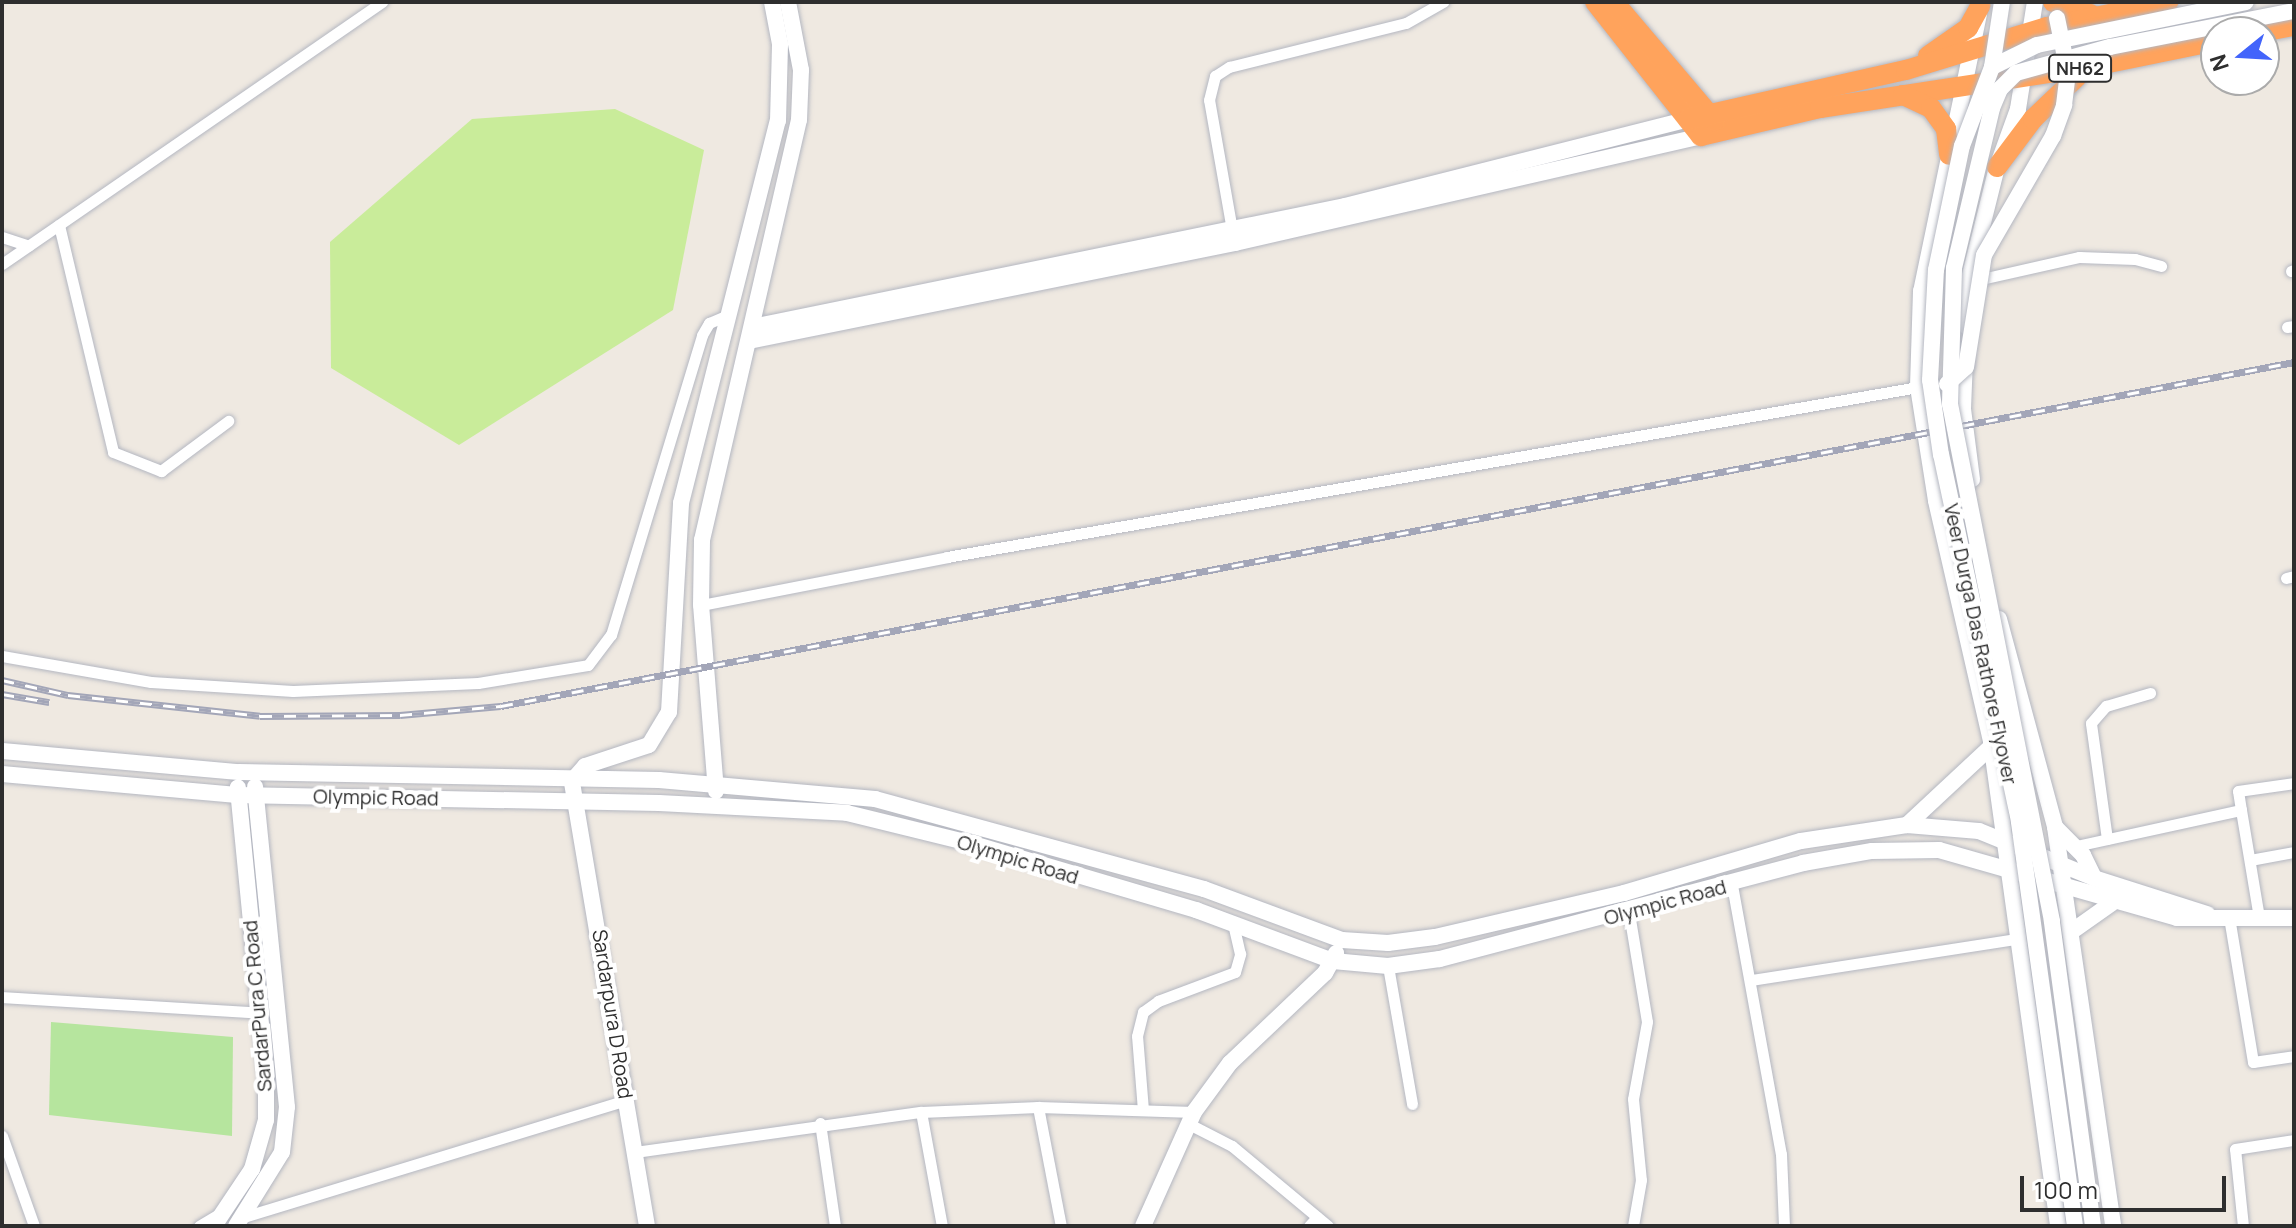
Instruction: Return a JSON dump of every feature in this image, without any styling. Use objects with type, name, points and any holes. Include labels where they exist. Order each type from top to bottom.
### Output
[{"type":"highway","points":[[1610,2],[1698,117],[1723,130]]},
{"type":"highway","points":[[2052,2],[2098,16]]},
{"type":"highway","name":"NH62","points":[[1698,117],[1900,72],[2030,32],[2168,2]]},
{"type":"highway","points":[[1900,72],[1945,47],[1968,28],[1985,3]]},
{"type":"highway","name":"NH62","points":[[1701,136],[1901,94],[2089,67],[2200,44]]},
{"type":"highway","points":[[1997,167],[2048,102],[2089,67]]},
{"type":"highway","points":[[1901,94],[1931,108],[1946,129],[1949,155]]},
{"type":"highway","points":[[1698,117],[1701,136]]},
{"type":"street","points":[[2,264],[382,2]]},
{"type":"street","points":[[572,781],[585,766],[649,745],[669,712],[681,503],[778,121],[780,44],[772,2]]},
{"type":"street","points":[[715,805],[701,605],[705,511],[750,334],[802,96],[788,2]]},
{"type":"street","points":[[1232,230],[1209,100],[1215,76],[1229,67],[1398,25],[1443,2]]},
{"type":"street","name":"Veer Durga Das Rathore Flyover","points":[[2002,2],[1992,67],[1972,111],[1947,213],[1932,304],[1930,380],[1941,455],[2019,821],[2075,1226]]},
{"type":"street","points":[[2035,2],[2018,109],[1997,167],[1968,283],[1963,409],[1971,475],[1999,619],[2055,827],[2113,1226]]},
{"type":"street","points":[[1947,384],[1966,367],[1984,255],[2053,136],[2064,105],[2068,72],[2052,2]]},
{"type":"street","points":[[1992,67],[2037,45],[2246,2]]},
{"type":"street","points":[[1985,3],[1971,50],[1921,291],[1918,387],[1936,501],[1991,742],[2058,1226]]},
{"type":"street","name":"Veer Durga Das Rathore Flyover","points":[[2093,1226],[2052,921],[1947,384],[1954,268],[1992,108],[2007,79],[2035,65],[2110,47],[2294,11]]},
{"type":"street","points":[[750,334],[1232,230],[1698,117]]},
{"type":"street","points":[[750,334],[1219,247],[1701,136]]},
{"type":"street","points":[[1949,155],[1997,167]]},
{"type":"street","points":[[59,225],[113,452],[161,471],[228,421]]},
{"type":"street","points":[[2,237],[29,246]]},
{"type":"street","points":[[1921,291],[2079,257],[2135,259],[2161,266]]},
{"type":"street","points":[[736,294],[757,301]]},
{"type":"street","points":[[2,656],[136,680],[293,691],[478,683],[588,665],[611,635],[702,335],[709,323],[730,314]]},
{"type":"street","points":[[701,605],[947,557],[1918,387]]},
{"type":"street","points":[[2107,839],[2091,723],[2106,706],[2150,693]]},
{"type":"street","points":[[1907,825],[1967,772],[1991,742],[2031,740]]},
{"type":"street","name":"Olympic Road","points":[[2,751],[247,773],[715,784],[847,805],[925,812],[1204,889],[1342,940],[1388,943],[1435,937],[1624,893],[1801,841],[1907,825],[1979,831],[2094,878],[2223,917]]},
{"type":"street","name":"SardarPura C Road","points":[[214,1226],[262,1147],[266,1075],[237,795],[247,773]]},
{"type":"street","name":"SardarPura C Road","points":[[238,1224],[282,1152],[287,1107],[255,796],[247,773]]},
{"type":"street","name":"Olympic Road","points":[[2,774],[255,796],[573,804],[847,805],[1196,910],[1234,927],[1333,961],[1388,966],[1440,959],[1629,913],[1803,863],[1872,851],[1939,850],[2063,885],[2112,903],[2177,918],[2223,917]]},
{"type":"street","name":"Sardarpura D Road","points":[[572,781],[573,804],[602,938],[647,1226]]},
{"type":"street","points":[[2259,918],[2238,791],[2294,783]]},
{"type":"street","points":[[2076,846],[2241,810]]},
{"type":"street","points":[[2055,827],[2076,846],[2094,878]]},
{"type":"street","points":[[2250,860],[2294,852]]},
{"type":"street","points":[[1732,885],[1781,1154],[1784,1226]]},
{"type":"street","points":[[2071,932],[2112,903]]},
{"type":"street","points":[[1629,913],[1647,1022],[1633,1099],[1641,1180],[1633,1226]]},
{"type":"street","points":[[2294,918],[2223,917],[2253,1062],[2294,1056]]},
{"type":"street","points":[[1143,1110],[1137,1036],[1143,1012],[1158,1001],[1235,972],[1240,954],[1234,927]]},
{"type":"street","points":[[1751,980],[2016,939]]},
{"type":"street","points":[[1143,1226],[1191,1118],[1230,1063],[1333,961],[1342,940]]},
{"type":"street","points":[[1388,966],[1412,1104]]},
{"type":"street","points":[[2,997],[260,1013]]},
{"type":"street","points":[[199,1226],[224,1211],[238,1224],[627,1100]]},
{"type":"street","points":[[1038,1107],[1061,1226]]},
{"type":"street","points":[[635,1152],[820,1123],[921,1112],[1038,1107],[1143,1110],[1191,1118],[1232,1146],[1313,1222],[1328,1226]]},
{"type":"street","points":[[921,1112],[942,1226]]},
{"type":"street","points":[[820,1123],[835,1226]]},
{"type":"street","points":[[2,1136],[34,1226]]},
{"type":"street","points":[[2243,1226],[2235,1149],[2294,1140]]},
{"type":"green space","points":[[615,109],[704,150],[673,310],[459,445],[331,368],[330,242],[472,119]]},
{"type":"green space","points":[[51,1022],[233,1037],[232,1136],[49,1115]]},
{"type":"railway","points":[[2,680],[68,695],[260,716],[400,715],[501,706],[2294,362]]},
{"type":"railway","points":[[2,694],[49,702]]}]
